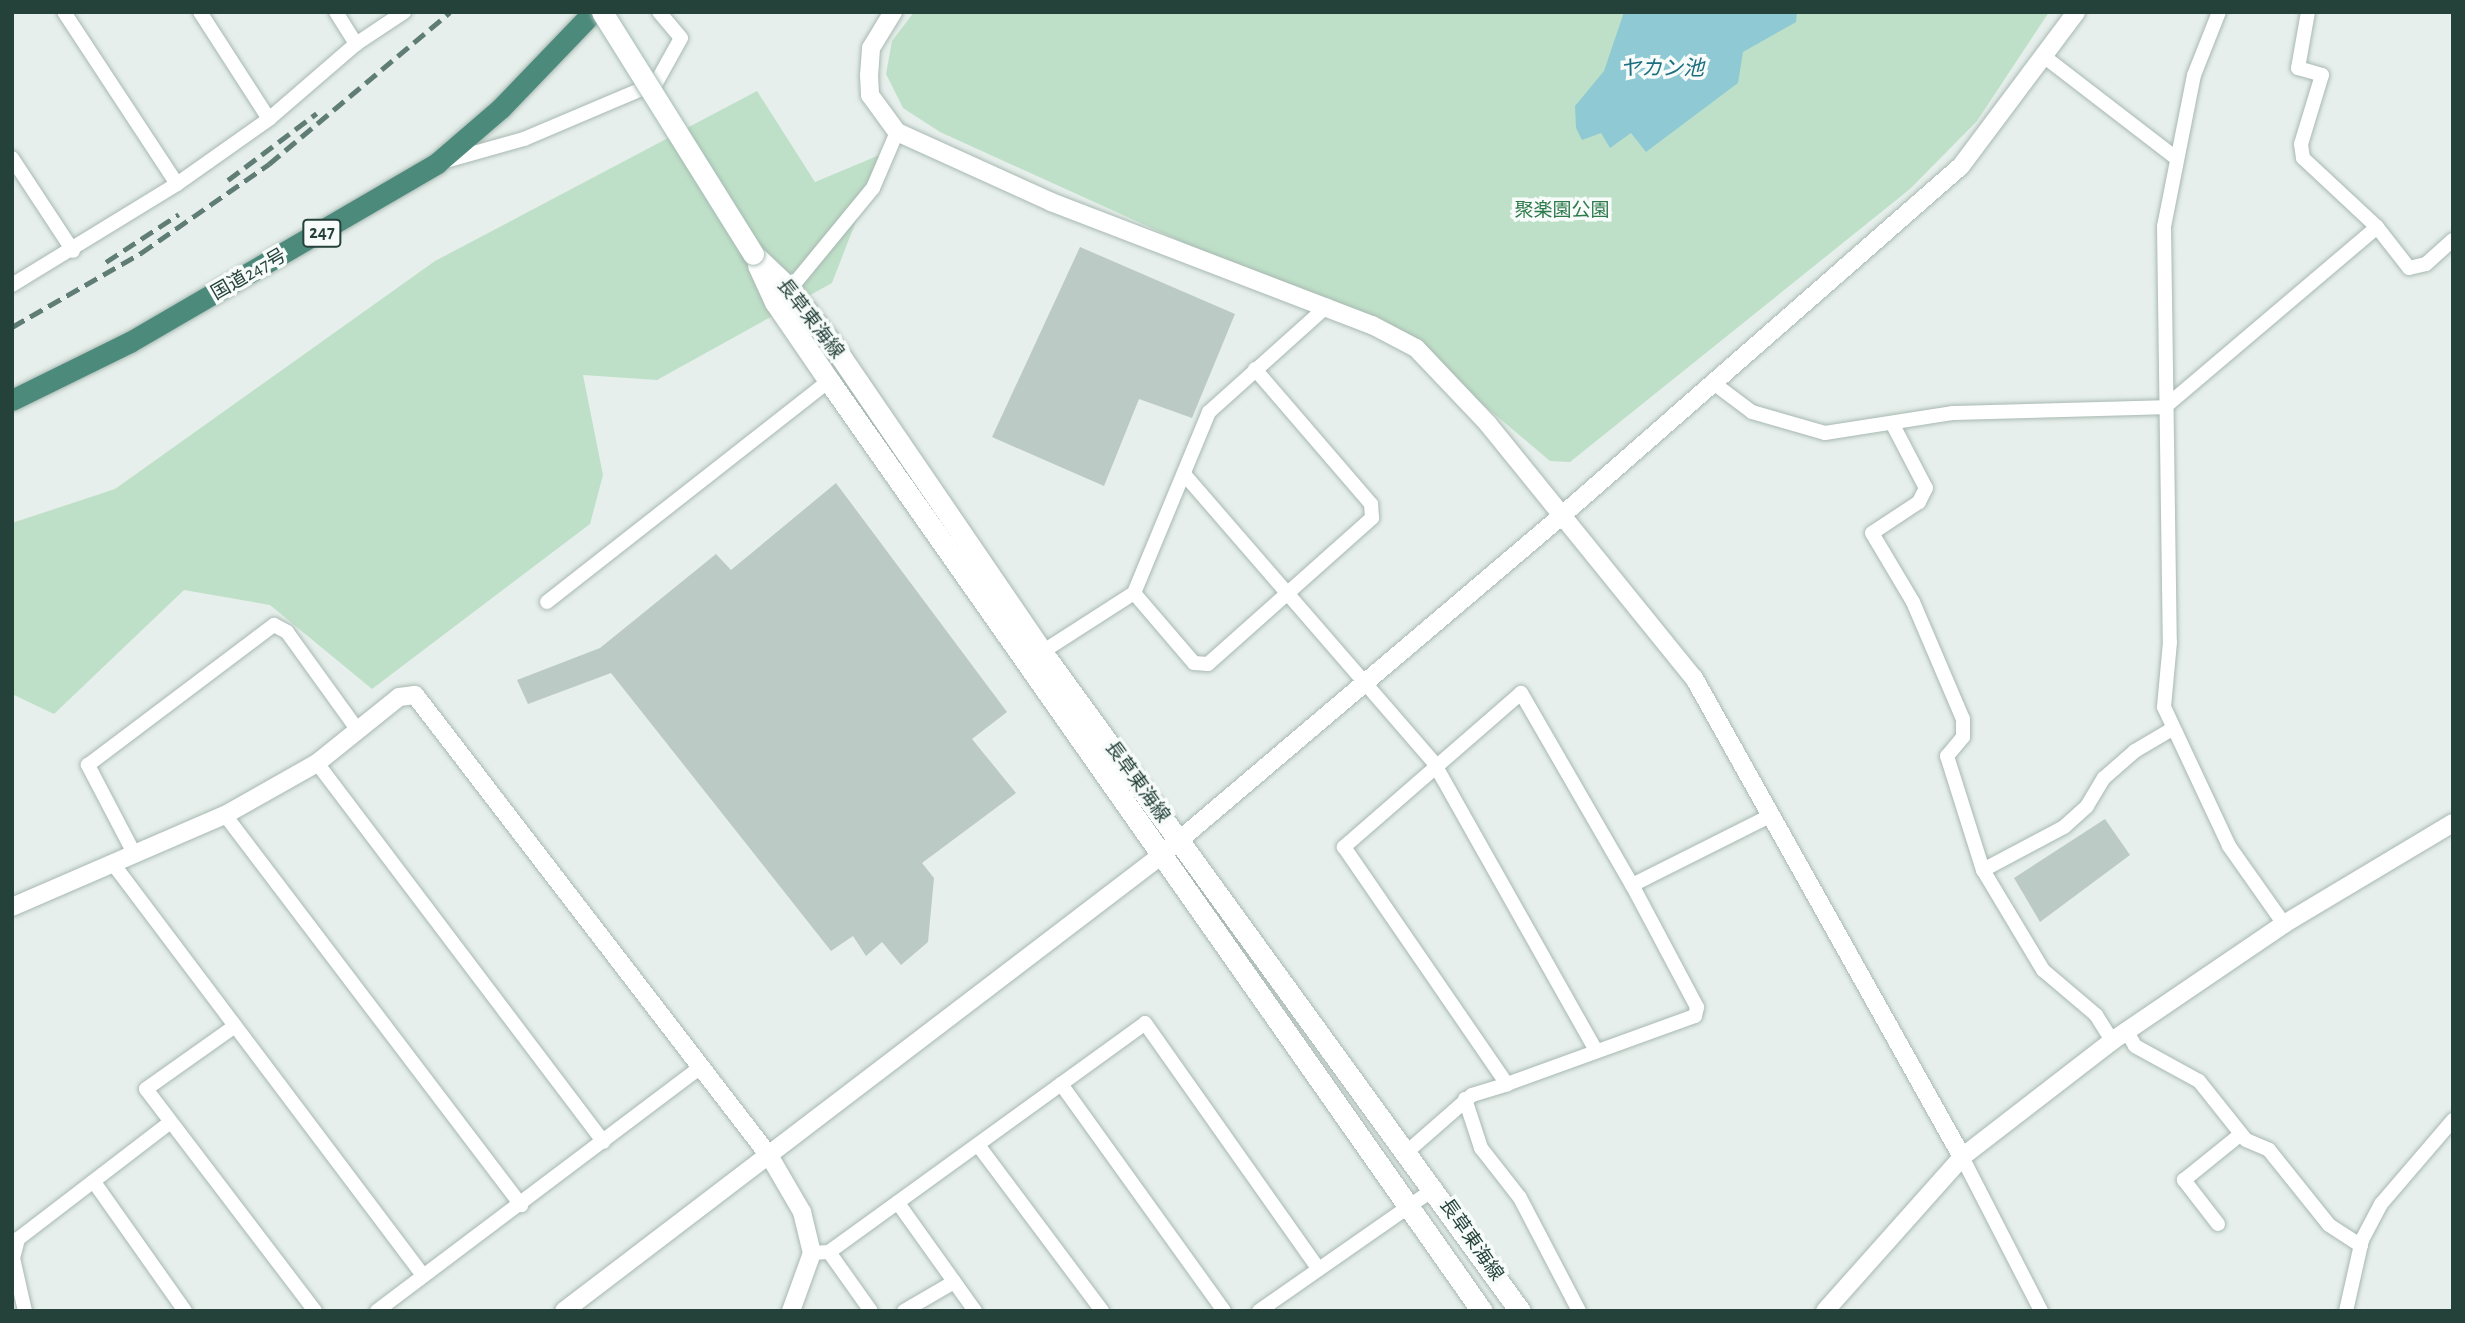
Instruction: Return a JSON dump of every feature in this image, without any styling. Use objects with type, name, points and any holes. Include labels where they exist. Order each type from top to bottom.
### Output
[{"type":"highway","name":"国道247号","points":[[12,400],[130,342],[437,163],[501,108],[593,12]]},
{"type":"main road","name":"長草東海線","points":[[602,12],[753,254],[775,302],[1411,1205],[1482,1311]]},
{"type":"main road","name":"長草東海線","points":[[753,254],[790,289],[1042,652],[1408,1151],[1520,1311]]},
{"type":"street","points":[[64,12],[177,184]]},
{"type":"street","points":[[200,12],[269,119]]},
{"type":"street","points":[[335,12],[356,44]]},
{"type":"street","points":[[12,285],[73,251],[177,184],[269,119],[356,44],[404,12]]},
{"type":"street","points":[[437,163],[524,139],[656,83],[681,38],[659,12]]},
{"type":"street","points":[[893,12],[871,48],[869,75],[870,95],[897,132],[1051,202],[1327,306],[1416,348],[1488,424],[1559,518],[1686,665],[1962,1157],[2041,1311]]},
{"type":"street","points":[[564,1311],[770,1157],[1163,854],[1559,518],[1961,166],[2046,58],[2076,12]]},
{"type":"street","points":[[2219,12],[2194,75],[2164,226],[2170,642],[2164,707],[2172,729],[2230,846],[2284,925]]},
{"type":"street","points":[[2308,12],[2298,68],[2322,75],[2301,144],[2303,158],[2377,227],[2409,268],[2426,264],[2453,240]]},
{"type":"street","points":[[2046,58],[2176,158]]},
{"type":"street","points":[[790,289],[873,188],[897,132]]},
{"type":"street","points":[[12,158],[73,251]]},
{"type":"street","points":[[1712,382],[1752,412],[1825,433],[1893,425],[1953,413],[2165,407],[2377,227]]},
{"type":"street","points":[[1042,652],[1135,593],[1209,412],[1327,306]]},
{"type":"street","points":[[1135,593],[1194,663],[1208,664],[1372,518],[1373,511],[1255,369]]},
{"type":"street","points":[[547,602],[829,381]]},
{"type":"street","points":[[1893,425],[1926,488],[1919,502],[1872,533],[1913,602],[1963,719],[1963,737],[1947,756],[1983,870],[2043,970],[2119,1036],[2199,1081],[2241,1134],[2269,1150],[2329,1224],[2361,1245]]},
{"type":"street","points":[[1184,474],[1362,684],[1434,763],[1596,1051]]},
{"type":"street","points":[[135,855],[88,765],[274,625],[287,632],[357,729]]},
{"type":"street","points":[[1408,1151],[1465,1099],[1507,1084],[1596,1051],[1695,1016],[1697,1006],[1632,885],[1521,693],[1434,763],[1344,847],[1507,1084]]},
{"type":"street","points":[[12,907],[225,815],[317,762],[399,697],[415,695],[770,1157],[802,1212],[820,1253],[871,1311]]},
{"type":"street","points":[[1983,870],[2064,827],[2087,806],[2105,778],[2135,751],[2172,729]]},
{"type":"street","points":[[317,762],[604,1142]]},
{"type":"street","points":[[225,815],[521,1205]]},
{"type":"street","points":[[1632,885],[1772,815]]},
{"type":"street","points":[[1825,1311],[1962,1157],[2119,1036],[2284,925],[2453,823]]},
{"type":"street","points":[[114,865],[422,1274]]},
{"type":"street","points":[[791,1311],[820,1253],[898,1203],[1145,1023],[1317,1267]]},
{"type":"street","points":[[235,1026],[146,1089],[168,1124],[315,1311]]},
{"type":"street","points":[[377,1311],[422,1274],[521,1205],[701,1067]]},
{"type":"street","points":[[1061,1084],[1224,1311]]},
{"type":"street","points":[[1465,1099],[1480,1148],[1520,1198],[1579,1311]]},
{"type":"street","points":[[2346,1311],[2361,1245],[2381,1204],[2453,1120]]},
{"type":"street","points":[[25,1311],[13,1258],[19,1239],[168,1124]]},
{"type":"street","points":[[2218,1224],[2184,1180],[2241,1134]]},
{"type":"street","points":[[978,1145],[1102,1311]]},
{"type":"street","points":[[94,1182],[185,1311]]},
{"type":"street","points":[[1259,1311],[1317,1267],[1434,1188]]},
{"type":"street","points":[[898,1203],[975,1311]]},
{"type":"street","points":[[904,1311],[954,1282]]},
{"type":"green space","name":"聚楽園公園","points":[[914,12],[2049,12],[1977,121],[1910,189],[1570,462],[1550,461],[1416,348],[940,132],[903,108],[886,74],[892,41]]},
{"type":"green space","points":[[757,91],[815,182],[882,154],[832,283],[657,380],[583,375],[603,475],[590,524],[372,689],[270,605],[184,590],[54,714],[12,694],[12,523],[115,489],[435,261]]},
{"type":"water","name":"ヤカン池","points":[[1624,12],[1797,12],[1796,22],[1743,52],[1738,83],[1646,152],[1631,133],[1610,148],[1601,133],[1582,140],[1576,128],[1575,106],[1604,71]]},
{"type":"building","points":[[1080,247],[1235,314],[1192,418],[1139,399],[1104,486],[992,437]]},
{"type":"building","points":[[836,483],[1007,712],[972,739],[1016,793],[922,863],[934,878],[928,942],[901,965],[882,942],[866,956],[853,936],[831,951],[611,673],[528,704],[517,680],[600,648],[716,554],[731,570]]},
{"type":"building","points":[[2105,819],[2130,855],[2040,922],[2014,878]]},
{"type":"railway","points":[[12,327],[141,253],[269,164],[450,12]]},
{"type":"railway","points":[[228,180],[317,113]]},
{"type":"railway","points":[[106,262],[179,214]]}]
